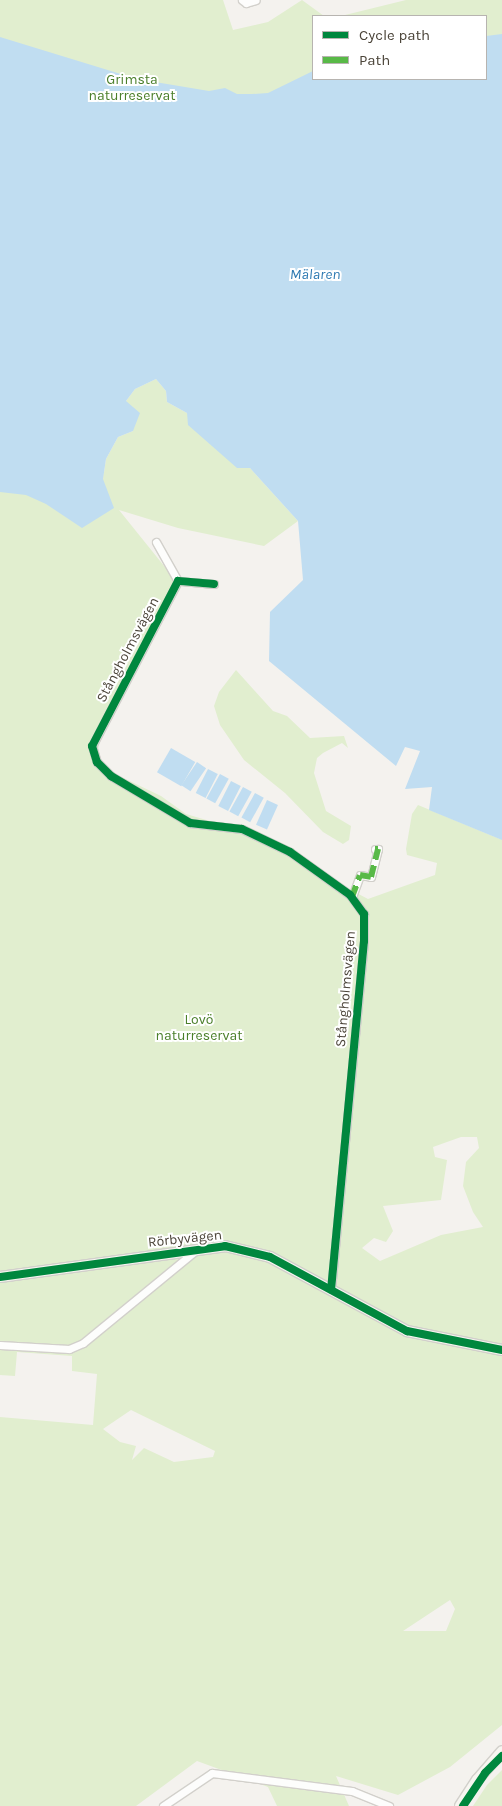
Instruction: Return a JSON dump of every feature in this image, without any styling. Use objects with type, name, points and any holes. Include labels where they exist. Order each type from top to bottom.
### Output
[{"type":"street","points":[[242,0],[246,3],[256,0]]},
{"type":"street","points":[[156,542],[178,581],[214,584]]},
{"type":"street","name":"Stångholmsvägen","points":[[178,581],[92,746],[96,762],[111,776],[190,823],[242,829],[290,852],[352,897],[364,914],[364,941],[331,1290]]},
{"type":"street","points":[[352,897],[360,875],[371,877],[378,849],[375,848]]},
{"type":"street","name":"Rörbyvägen","points":[[0,1277],[199,1248],[225,1246],[248,1249],[331,1290],[407,1331],[502,1350]]},
{"type":"street","points":[[0,1344],[69,1349],[83,1343],[199,1248]]},
{"type":"street","points":[[460,1806],[477,1780],[502,1752]]},
{"type":"street","points":[[163,1806],[212,1773],[352,1791],[389,1806]]},
{"type":"green space","name":"Grimsta naturreservat","points":[[0,0],[223,0],[233,30],[268,22],[302,0],[323,15],[312,15],[312,80],[487,80],[487,15],[345,15],[406,0],[502,0],[502,122],[0,141]]},
{"type":"green space","name":"Lovö naturreservat","points":[[199,252],[313,527],[167,367],[112,379],[103,479],[106,459],[118,437],[133,431],[126,401],[135,389],[156,379],[166,391],[167,402],[187,413],[250,468],[298,521],[264,546],[178,528],[119,510],[181,587],[100,739],[98,751],[102,763],[113,773],[161,796],[186,814],[213,822],[243,825],[294,849],[332,880],[368,899],[435,875],[437,863],[407,855],[406,849],[412,814],[418,805],[500,839],[502,832],[502,1725],[450,1767],[398,1795],[336,1776],[349,1806],[277,1806],[268,1787],[197,1761],[136,1806],[0,1806],[0,1417],[93,1425],[97,1374],[72,1371],[72,1356],[17,1352],[15,1376],[0,1375],[0,259]],"holes":[[[461,1137],[477,1137],[479,1148],[466,1162],[463,1186],[473,1212],[483,1227],[441,1235],[380,1261],[362,1248],[374,1238],[386,1242],[393,1231],[383,1206],[441,1200],[447,1160],[435,1157],[433,1147]],[[131,1410],[215,1451],[213,1457],[174,1462],[144,1448],[132,1460],[136,1446],[120,1442],[103,1429]],[[450,1600],[455,1609],[446,1631],[403,1631]]]},
{"type":"green space","points":[[236,670],[273,711],[287,716],[310,738],[344,736],[348,748],[342,743],[323,753],[317,758],[314,773],[326,811],[351,826],[349,840],[343,844],[323,832],[285,793],[244,760],[220,725],[214,706],[219,692]]},
{"type":"green space","points":[[502,1770],[502,1806],[473,1806],[487,1785]]},
{"type":"water","name":"Mälaren","points":[[502,34],[502,840],[429,810],[432,787],[405,789],[420,751],[405,747],[396,766],[269,661],[270,612],[303,580],[298,521],[250,468],[237,468],[188,425],[187,413],[167,402],[166,391],[156,379],[135,389],[126,401],[140,413],[133,431],[118,437],[106,459],[103,479],[114,508],[82,528],[46,504],[26,495],[0,492],[0,37],[137,79],[209,91],[225,88],[237,94],[252,94],[268,93],[312,71],[312,80],[487,80],[487,36]]},
{"type":"water","points":[[171,748],[195,762],[181,786],[157,772]]},
{"type":"water","points":[[197,762],[206,768],[190,791],[181,785]]},
{"type":"water","points":[[208,769],[218,774],[206,798],[196,793]]},
{"type":"water","points":[[220,774],[229,779],[215,803],[206,798]]},
{"type":"water","points":[[231,781],[241,786],[228,811],[218,806]]},
{"type":"water","points":[[243,787],[252,792],[238,816],[229,811]]},
{"type":"water","points":[[255,793],[264,798],[250,822],[241,817]]},
{"type":"water","points":[[267,800],[278,805],[267,830],[256,825]]},
{"type":"marked path","points":[[352,897],[360,875],[371,877],[378,849],[375,849]]},
{"type":"cycle path","points":[[214,584],[178,581],[92,746],[97,762],[111,776],[190,823],[242,829],[290,852],[350,895],[364,914],[364,941],[331,1289]]},
{"type":"cycle path","points":[[0,1277],[225,1246],[270,1257],[407,1331],[502,1350]]},
{"type":"cycle path","points":[[463,1806],[485,1773],[502,1756]]}]
